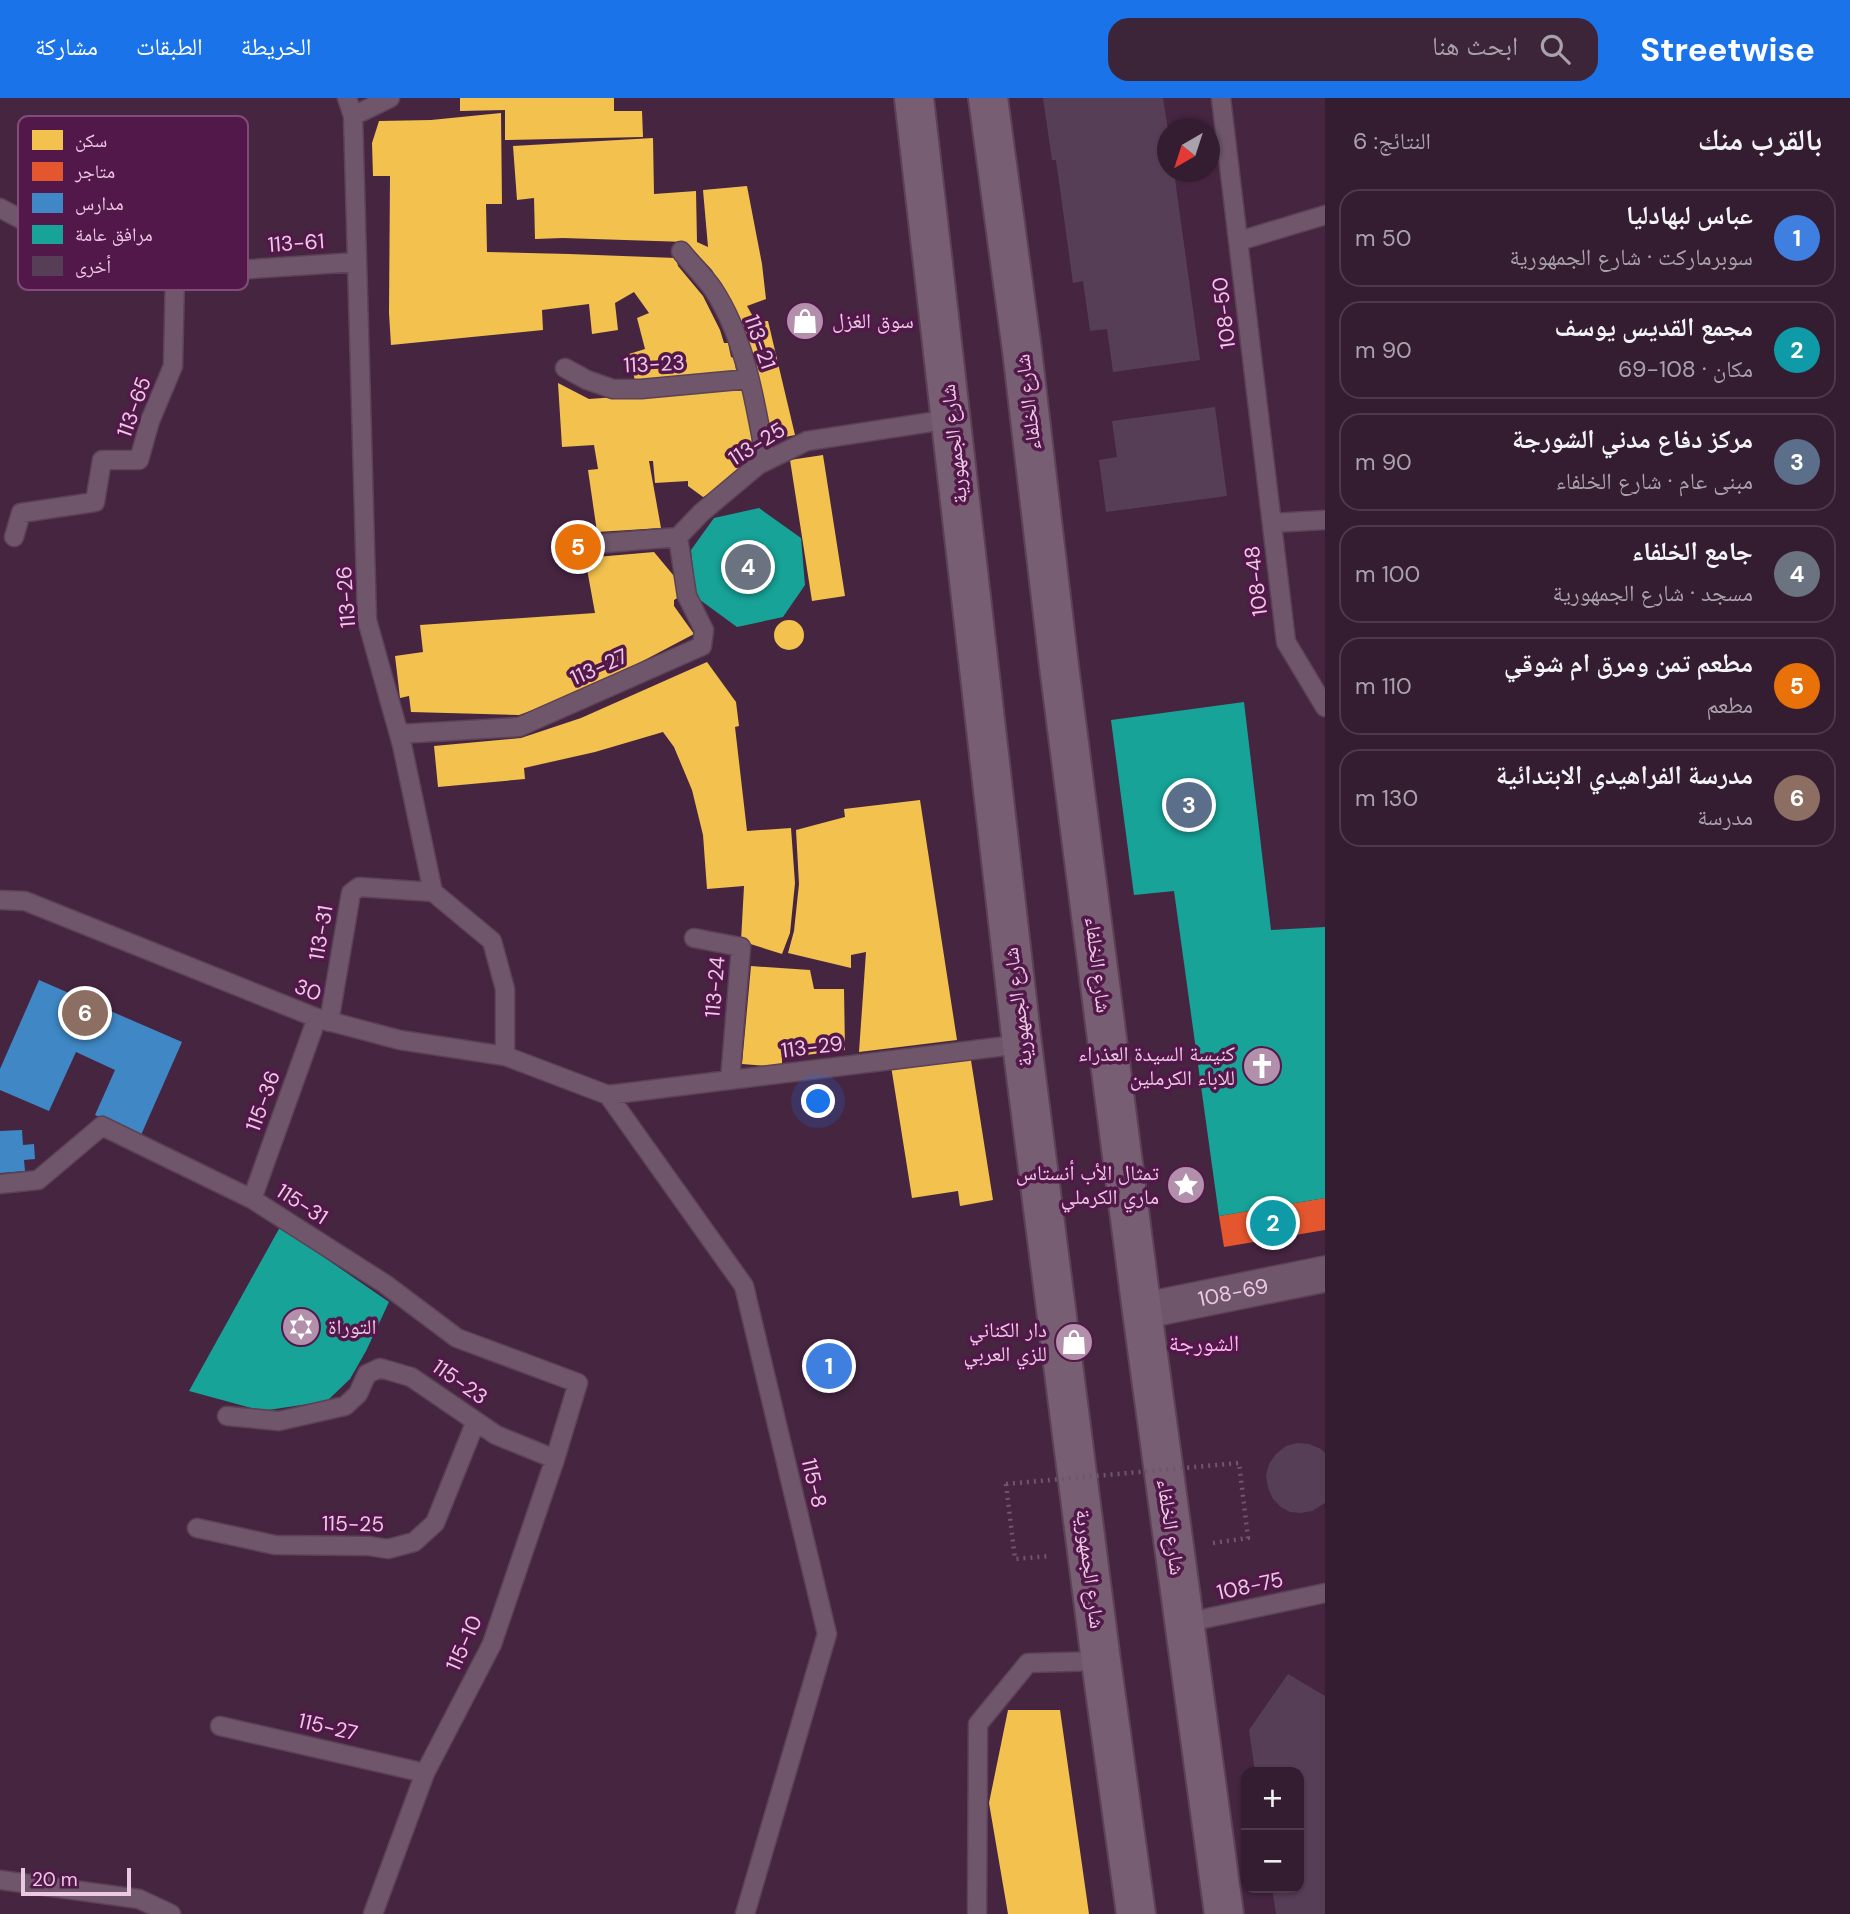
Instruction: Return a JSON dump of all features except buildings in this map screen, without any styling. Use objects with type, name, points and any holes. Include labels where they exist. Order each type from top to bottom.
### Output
[{"type":"main road","name":"شارع الجمهورية","points":[[914,98],[1022,1044],[1136,1914]]},
{"type":"main road","name":"شارع الخلفاء","points":[[988,98],[1142,1311],[1224,1914]]},
{"type":"street","name":"108-69","points":[[1142,1311],[1325,1274]]},
{"type":"lane","name":"113-26","points":[[347,98],[353,116],[367,620],[400,734],[433,892]]},
{"type":"lane","points":[[353,116],[390,98]]},
{"type":"lane","name":"108-50","points":[[1222,98],[1272,523]]},
{"type":"lane","name":"113-61","points":[[0,208],[18,218]]},
{"type":"lane","points":[[1239,241],[1325,215]]},
{"type":"lane","name":"113-21","points":[[681,251],[713,288],[732,324],[749,379],[766,461]]},
{"type":"lane","name":"113-61","points":[[248,269],[357,262]]},
{"type":"lane","name":"113-65","points":[[14,537],[21,513],[95,502],[102,460],[139,460],[150,421],[173,366],[175,290]]},
{"type":"lane","name":"113-23","points":[[565,368],[587,380],[613,389],[749,379]]},
{"type":"lane","name":"113-25","points":[[678,537],[701,513],[758,465],[807,441],[951,419]]},
{"type":"lane","points":[[1272,523],[1325,520]]},
{"type":"lane","name":"108-48","points":[[1272,523],[1286,642],[1325,707]]},
{"type":"lane","points":[[606,543],[678,537]]},
{"type":"lane","name":"113-27","points":[[400,734],[519,727],[702,646],[704,630],[687,596],[678,537]]},
{"type":"lane","name":"113-31","points":[[323,1020],[351,892],[359,887],[433,892]]},
{"type":"lane","points":[[433,892],[492,941],[505,989],[505,1055]]},
{"type":"lane","name":"30","points":[[0,900],[25,901],[323,1020],[400,1040],[505,1055],[608,1095]]},
{"type":"lane","name":"113-24","points":[[694,938],[741,947],[730,1080]]},
{"type":"lane","name":"115-36","points":[[252,1199],[323,1020]]},
{"type":"lane","name":"113-29","points":[[608,1095],[1022,1044]]},
{"type":"lane","name":"115-8","points":[[608,1095],[744,1286],[827,1634],[745,1914]]},
{"type":"lane","name":"115-31","points":[[0,1184],[38,1180],[102,1126],[252,1199],[385,1284],[457,1338],[578,1383]]},
{"type":"lane","name":"115-23","points":[[227,1416],[279,1422],[345,1406],[358,1394],[367,1374],[380,1368],[411,1377],[496,1435],[555,1459]]},
{"type":"lane","name":"115-10","points":[[373,1914],[425,1773],[492,1644],[578,1383]]},
{"type":"lane","name":"115-25","points":[[197,1528],[275,1545],[369,1546],[387,1549],[414,1542],[435,1523],[476,1421]]},
{"type":"lane","name":"108-75","points":[[1184,1623],[1325,1593]]},
{"type":"lane","points":[[977,1914],[978,1724],[1027,1663],[1101,1661]]},
{"type":"lane","name":"115-27","points":[[220,1726],[425,1773]]},
{"type":"lane","points":[[0,1880],[139,1899],[170,1914]]},
{"type":"path","points":[[1015,1559],[1006,1483],[1239,1463],[1248,1538]]},
{"type":"place","name":"سوق الغزل","points":[[805,321]]},
{"type":"place","name":"مطعم تمن ومرق ام شوقي","points":[[578,547]]},
{"type":"place","name":"جامع الخلفاء","points":[[748,567]]},
{"type":"place","name":"مركز دفاع مدني الشورجة","points":[[1189,805]]},
{"type":"place","name":"مدرسة الفراهيدي الابتدائية","points":[[85,1013]]},
{"type":"place","name":"كنيسة السيدة العذراء للاباء الكرملين","points":[[1262,1066]]},
{"type":"place","name":"تمثال الأب أنستاس ماري الكرملي","points":[[1186,1185]]},
{"type":"place","name":"مجمع القديس يوسف","points":[[1273,1223]]},
{"type":"place","name":"التوراة","points":[[301,1327]]},
{"type":"place","name":"دار الكناني للزي العربي","points":[[1074,1342]]},
{"type":"place","name":"عباس لبهادليا","points":[[829,1366]]},
{"type":"district","name":"الشورجة","points":[[1204,1343]]}]
